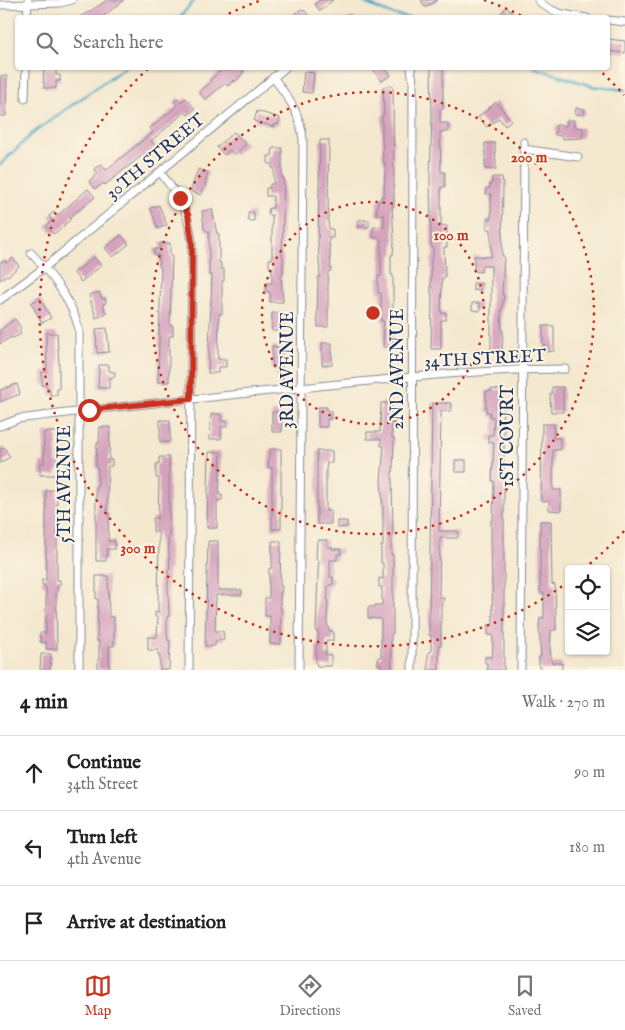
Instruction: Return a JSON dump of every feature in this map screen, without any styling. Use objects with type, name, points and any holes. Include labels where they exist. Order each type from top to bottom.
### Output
[{"type":"street","points":[[0,5],[60,3],[72,0]]},
{"type":"street","points":[[538,0],[549,9],[570,15]]},
{"type":"street","points":[[610,20],[625,22]]},
{"type":"street","points":[[25,98],[26,70]]},
{"type":"street","name":"30TH STREET","points":[[0,300],[45,268],[282,70]]},
{"type":"street","name":"2ND AVENUE","points":[[411,70],[413,82],[412,670]]},
{"type":"street","name":"3RD AVENUE","points":[[273,77],[294,105],[302,131],[299,670]]},
{"type":"street","name":"1ST COURT","points":[[521,670],[523,146],[578,157]]},
{"type":"street","points":[[160,172],[180,198],[190,224],[193,268],[189,670]]},
{"type":"street","name":"5TH AVENUE","points":[[30,253],[45,268],[70,304],[79,329],[79,670]]},
{"type":"street","name":"34TH STREET","points":[[0,426],[18,419],[191,399],[522,369],[566,369]]},
{"type":"building","points":[[107,0],[124,0],[105,15],[83,15]]},
{"type":"building","points":[[320,0],[333,0],[320,11],[315,4]]},
{"type":"building","points":[[421,0],[438,0],[425,7]]},
{"type":"building","points":[[506,7],[515,15],[499,15]]},
{"type":"building","points":[[301,9],[308,15],[295,15]]},
{"type":"building","points":[[610,39],[625,41],[625,53],[610,51]]},
{"type":"building","points":[[44,70],[56,70],[56,75],[60,75],[60,81],[56,81],[56,88],[44,88]]},
{"type":"building","points":[[222,70],[242,70],[244,72],[235,82],[234,80],[228,86],[225,83],[205,100],[199,92],[211,82],[210,80]]},
{"type":"building","points":[[374,70],[387,70],[391,75],[382,81]]},
{"type":"building","points":[[431,70],[443,70],[443,109],[440,109],[440,123],[448,123],[448,132],[440,132],[441,172],[445,172],[445,187],[441,187],[441,223],[442,226],[447,226],[447,247],[444,247],[445,278],[442,278],[441,313],[446,313],[446,320],[441,320],[441,349],[431,349],[431,258],[433,258],[433,247],[431,247],[430,176]]},
{"type":"building","points":[[304,72],[314,73],[312,93],[302,92]]},
{"type":"building","points":[[0,76],[7,76],[6,116],[0,116]]},
{"type":"building","points":[[393,86],[394,206],[392,206],[394,241],[393,255],[391,255],[391,275],[393,275],[393,313],[391,313],[391,318],[389,318],[389,330],[393,330],[393,347],[383,347],[384,321],[381,321],[381,293],[378,293],[378,276],[381,276],[381,239],[373,237],[373,227],[384,227],[384,215],[376,215],[378,201],[381,201],[381,196],[384,196],[383,87]]},
{"type":"building","points":[[178,98],[181,102],[186,98],[195,109],[188,115],[185,112],[151,141],[156,146],[105,185],[104,183],[95,189],[89,181],[98,174],[94,169],[101,164],[106,170],[153,132],[150,128],[177,106],[174,102]]},
{"type":"building","points":[[496,102],[511,120],[505,126],[499,118],[487,127],[478,117]]},
{"type":"building","points":[[576,108],[585,109],[584,115],[575,114]]},
{"type":"building","points":[[257,111],[280,118],[278,125],[275,124],[274,127],[254,121]]},
{"type":"building","points":[[567,120],[574,120],[574,127],[583,128],[582,138],[563,139],[561,136],[555,135],[556,125],[566,126]]},
{"type":"building","points":[[234,132],[246,144],[234,155],[230,150],[224,155],[217,147]]},
{"type":"building","points":[[320,140],[329,140],[328,221],[329,229],[333,229],[333,238],[329,238],[331,271],[328,271],[328,327],[318,327],[317,318],[318,277],[320,277],[318,242]]},
{"type":"building","points":[[485,143],[495,143],[496,169],[485,169]]},
{"type":"building","points":[[273,148],[282,148],[282,178],[284,178],[283,275],[281,275],[283,302],[270,302],[270,292],[266,292],[266,283],[272,283],[272,267],[269,267],[269,259],[272,259],[272,215],[268,215],[269,208],[273,208],[273,196],[266,196],[266,188],[270,188],[270,184],[274,184],[274,168],[272,168],[272,164],[268,164],[268,156],[272,156]]},
{"type":"building","points":[[198,169],[208,172],[201,195],[191,190]]},
{"type":"building","points":[[492,177],[502,177],[503,184],[502,256],[504,256],[502,295],[504,295],[501,314],[503,331],[502,350],[491,350],[491,266],[482,266],[481,272],[474,271],[474,256],[491,257],[491,229],[487,229],[487,219],[491,219],[491,194],[486,194],[486,188],[490,188]]},
{"type":"building","points":[[88,189],[95,197],[69,218],[71,219],[64,227],[53,234],[46,226],[52,220],[49,216],[54,212],[57,216]]},
{"type":"building","points":[[159,205],[167,225],[158,229],[150,208]]},
{"type":"building","points":[[212,209],[217,234],[219,234],[219,263],[221,263],[221,269],[224,269],[222,314],[219,314],[218,359],[226,359],[226,367],[218,367],[218,373],[208,373],[212,275],[209,275],[209,231],[206,231],[204,228],[202,211]]},
{"type":"building","points":[[248,212],[254,212],[254,221],[248,221]]},
{"type":"building","points":[[358,220],[369,220],[369,227],[358,227]]},
{"type":"building","points":[[121,235],[129,244],[113,257],[105,248]]},
{"type":"building","points":[[160,243],[170,243],[170,256],[172,256],[170,326],[173,326],[173,336],[169,336],[169,382],[158,382],[161,267],[159,267],[159,255],[154,255],[154,249],[160,249]]},
{"type":"building","points":[[94,257],[101,266],[81,282],[74,273]]},
{"type":"building","points":[[13,258],[19,266],[8,276],[0,280],[0,263],[5,260],[6,263]]},
{"type":"building","points":[[473,283],[481,283],[480,291],[473,290]]},
{"type":"building","points":[[99,292],[102,299],[105,298],[106,303],[103,304],[106,314],[96,318],[89,295]]},
{"type":"building","points":[[40,298],[51,318],[42,323],[31,303]]},
{"type":"building","points":[[472,303],[480,303],[480,311],[472,310]]},
{"type":"building","points":[[272,313],[284,313],[282,331],[272,331]]},
{"type":"building","points":[[15,319],[21,328],[19,330],[21,334],[13,338],[11,337],[0,344],[0,330]]},
{"type":"building","points":[[543,326],[554,326],[554,351],[545,352]]},
{"type":"building","points":[[107,328],[109,352],[97,353],[96,329]]},
{"type":"building","points":[[46,333],[57,333],[59,389],[57,389],[57,395],[50,395],[50,389],[47,389],[47,385],[42,385],[42,372],[47,372]]},
{"type":"building","points":[[322,343],[332,343],[332,365],[322,365]]},
{"type":"building","points":[[272,346],[282,347],[282,368],[272,368]]},
{"type":"building","points":[[99,365],[109,365],[109,371],[115,372],[114,378],[109,378],[109,388],[98,388]]},
{"type":"building","points":[[17,384],[20,394],[0,402],[0,390]]},
{"type":"building","points":[[552,387],[563,387],[563,412],[551,412],[550,394],[552,394]]},
{"type":"building","points":[[491,389],[502,390],[502,396],[504,396],[502,423],[504,427],[504,670],[487,670],[487,663],[485,663],[485,657],[492,657],[493,648],[493,635],[488,635],[488,625],[493,625],[491,520],[493,520],[494,481],[492,481],[494,443],[488,442],[488,435],[493,435],[494,417],[490,417],[490,412],[486,412],[486,391],[491,391]]},
{"type":"building","points":[[381,403],[391,403],[392,438],[394,438],[392,472],[393,535],[391,535],[391,555],[393,555],[392,670],[381,670],[381,665],[378,665],[378,657],[381,657],[381,619],[368,618],[368,607],[382,605],[382,587],[379,587],[379,578],[383,579],[383,563],[381,563],[383,509],[381,481],[384,446],[381,446],[381,439],[367,439],[367,432],[380,432]]},
{"type":"building","points":[[432,403],[451,403],[451,411],[441,411],[439,531],[458,531],[458,538],[440,538],[439,597],[444,598],[443,605],[441,605],[439,670],[428,670],[428,652],[431,652],[429,627]]},
{"type":"building","points":[[318,407],[327,407],[327,411],[331,411],[331,419],[327,419],[327,427],[318,427]]},
{"type":"building","points":[[272,412],[281,412],[282,432],[272,432]]},
{"type":"building","points":[[211,414],[221,414],[221,421],[227,421],[227,427],[221,427],[221,439],[209,439]]},
{"type":"building","points":[[160,420],[170,420],[170,442],[160,442]]},
{"type":"building","points":[[542,424],[554,424],[553,438],[560,438],[560,450],[553,450],[553,490],[561,490],[561,511],[549,510],[549,501],[541,501]]},
{"type":"building","points":[[100,427],[110,427],[109,460],[112,460],[112,466],[108,466],[107,513],[109,513],[108,541],[115,541],[115,549],[107,549],[106,561],[96,561],[96,485],[98,485],[98,469],[96,459]]},
{"type":"building","points":[[44,432],[57,432],[56,463],[58,463],[58,472],[56,472],[56,475],[40,475],[40,463],[44,463]]},
{"type":"building","points":[[4,447],[10,457],[0,463],[0,450]]},
{"type":"building","points":[[270,449],[281,449],[281,529],[272,529],[272,468],[268,468]]},
{"type":"building","points":[[317,451],[332,451],[332,463],[327,463],[326,469],[326,511],[331,511],[331,524],[317,524]]},
{"type":"building","points":[[209,452],[221,452],[219,495],[222,495],[222,500],[217,501],[217,528],[207,528]]},
{"type":"building","points":[[159,457],[169,457],[168,536],[170,569],[168,569],[169,617],[167,617],[167,633],[168,641],[170,641],[169,670],[160,670],[158,650],[148,650],[148,637],[157,637],[158,617],[155,617],[155,612],[158,612],[159,536],[158,532],[153,532],[153,518],[158,518],[159,478],[156,478],[156,464],[159,464]]},
{"type":"building","points":[[455,460],[466,460],[466,472],[455,472]]},
{"type":"building","points":[[46,490],[57,490],[57,580],[60,580],[60,585],[57,585],[56,593],[57,649],[46,649],[46,642],[40,642],[40,633],[46,633],[46,588],[45,585],[42,585],[42,579],[46,580]]},
{"type":"building","points":[[337,521],[347,521],[347,527],[337,528]]},
{"type":"building","points":[[540,521],[551,521],[552,584],[555,585],[556,630],[551,630],[550,650],[552,663],[562,663],[562,670],[541,670],[541,667],[539,667],[539,657],[541,657],[539,626],[540,618],[544,618],[544,593],[540,593]]},
{"type":"building","points":[[317,540],[327,540],[327,547],[341,549],[341,554],[337,554],[337,560],[330,560],[330,577],[333,577],[333,584],[328,586],[327,622],[329,631],[333,631],[333,641],[326,641],[326,655],[331,655],[331,666],[317,666],[316,662],[319,560],[316,560]]},
{"type":"building","points":[[208,541],[218,541],[218,590],[242,590],[242,595],[216,595],[215,631],[223,631],[224,640],[215,641],[215,646],[205,646]]},
{"type":"building","points":[[272,541],[281,541],[281,644],[270,644],[270,616],[265,616],[265,598],[269,598],[269,568],[272,568]]},
{"type":"building","points":[[96,576],[108,576],[109,617],[114,617],[114,646],[109,646],[109,670],[98,669],[99,641],[97,641],[98,599],[96,599]]},
{"type":"building","points":[[41,654],[51,654],[50,670],[40,670]]},
{"type":"waterway","points":[[182,15],[195,0]]},
{"type":"waterway","points":[[364,0],[365,3],[396,15]]},
{"type":"waterway","points":[[0,165],[33,133],[121,70]]},
{"type":"waterway","points":[[541,70],[592,86],[625,90]]},
{"type":"route","points":[[89,410],[191,399],[192,242],[188,215],[180,198]]}]
